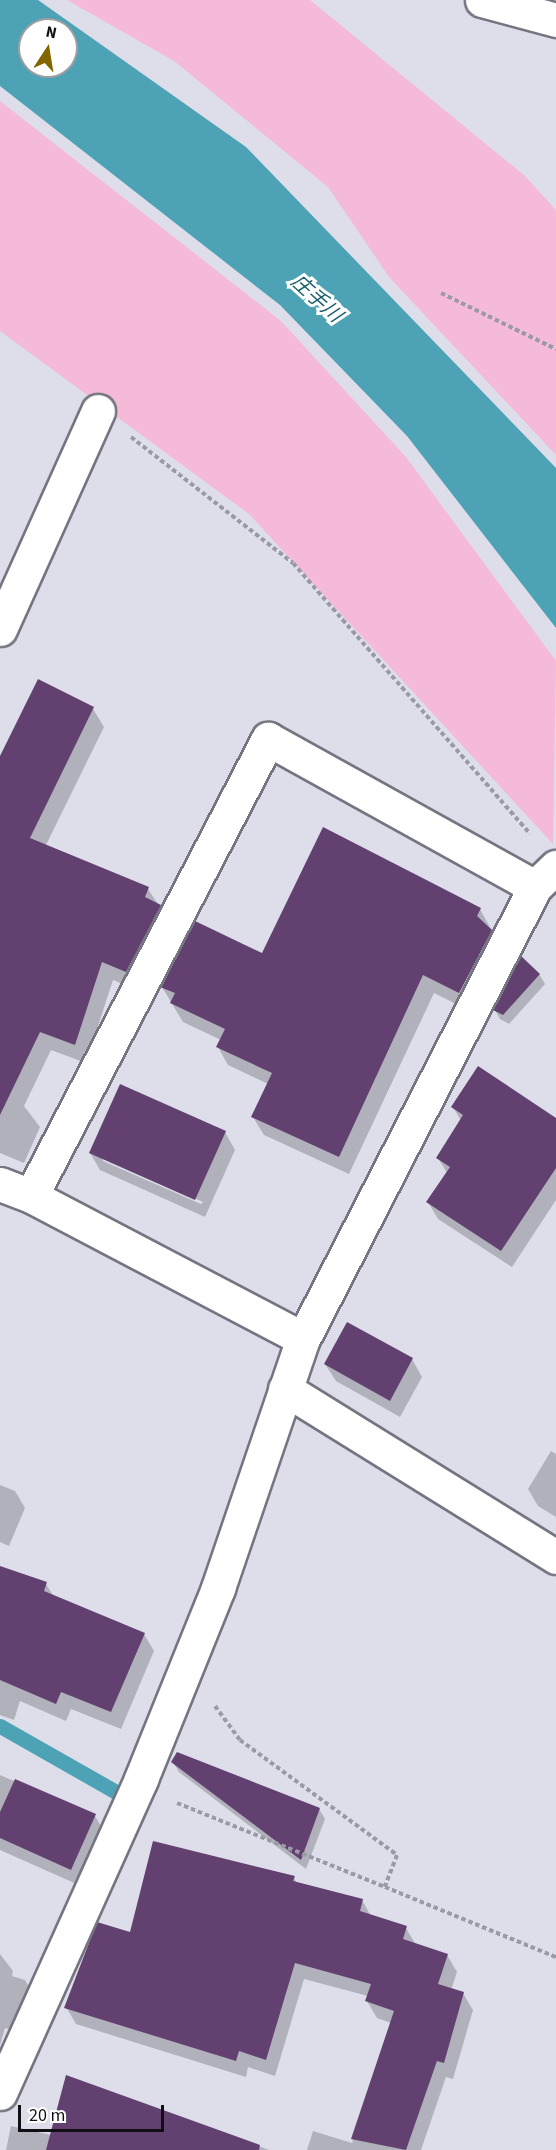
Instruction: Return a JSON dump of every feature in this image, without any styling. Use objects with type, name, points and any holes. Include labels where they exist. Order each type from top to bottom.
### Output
[{"type":"street","points":[[482,0],[556,20]]},
{"type":"street","points":[[0,629],[98,411]]},
{"type":"street","points":[[0,2093],[137,1787],[186,1668],[218,1588],[303,1339],[546,877],[268,739],[31,1196]]},
{"type":"street","points":[[0,1184],[31,1196],[303,1339]]},
{"type":"street","points":[[285,1389],[556,1557]]},
{"type":"path","points":[[441,293],[556,349]]},
{"type":"path","points":[[98,411],[293,563],[533,837]]},
{"type":"path","points":[[186,1668],[240,1740],[397,1855],[385,1887]]},
{"type":"path","points":[[137,1787],[556,1957]]},
{"type":"shaded area","points":[[67,0],[310,0],[525,176],[556,210],[556,455],[389,277],[328,187],[174,61]]},
{"type":"shaded area","points":[[0,101],[281,321],[406,457],[556,661],[553,844],[249,514],[0,331]]},
{"type":"water","name":"庄手川","points":[[0,0],[38,0],[63,18],[18,18],[18,78],[78,78],[78,28],[246,147],[556,468],[556,628],[407,436],[280,305],[0,86]]},
{"type":"building","points":[[38,679],[94,707],[30,838],[149,887],[145,897],[161,905],[126,972],[102,962],[75,1045],[40,1032],[0,1115],[0,756]]},
{"type":"building","points":[[323,827],[481,908],[477,916],[492,930],[459,993],[423,975],[339,1157],[251,1117],[272,1073],[216,1047],[225,1029],[170,1003],[175,993],[160,987],[195,921],[262,953]]},
{"type":"building","points":[[521,956],[540,974],[503,1015],[493,1010]]},
{"type":"building","points":[[478,1066],[556,1118],[556,1168],[501,1251],[426,1202],[450,1167],[436,1158],[463,1115],[451,1107]]},
{"type":"building","points":[[120,1084],[226,1131],[195,1200],[89,1153]]},
{"type":"building","points":[[347,1322],[413,1358],[390,1401],[324,1364]]},
{"type":"building","points":[[0,1566],[47,1582],[44,1591],[145,1633],[111,1712],[61,1692],[56,1704],[0,1680]]},
{"type":"building","points":[[177,1752],[320,1808],[301,1860],[171,1762]]},
{"type":"building","points":[[15,1779],[96,1814],[71,1870],[0,1838],[0,1812]]},
{"type":"building","points":[[153,1841],[295,1876],[293,1881],[363,1899],[360,1911],[407,1926],[403,1939],[448,1954],[438,1984],[464,1992],[444,2063],[437,2061],[406,2150],[351,2139],[394,2011],[365,2001],[371,1984],[295,1963],[266,2060],[239,2051],[236,2061],[64,2008],[97,1922],[130,1932]]},
{"type":"building","points":[[66,2075],[260,2145],[259,2150],[46,2150]]},
{"type":"waterway","points":[[0,1726],[116,1792]]}]
